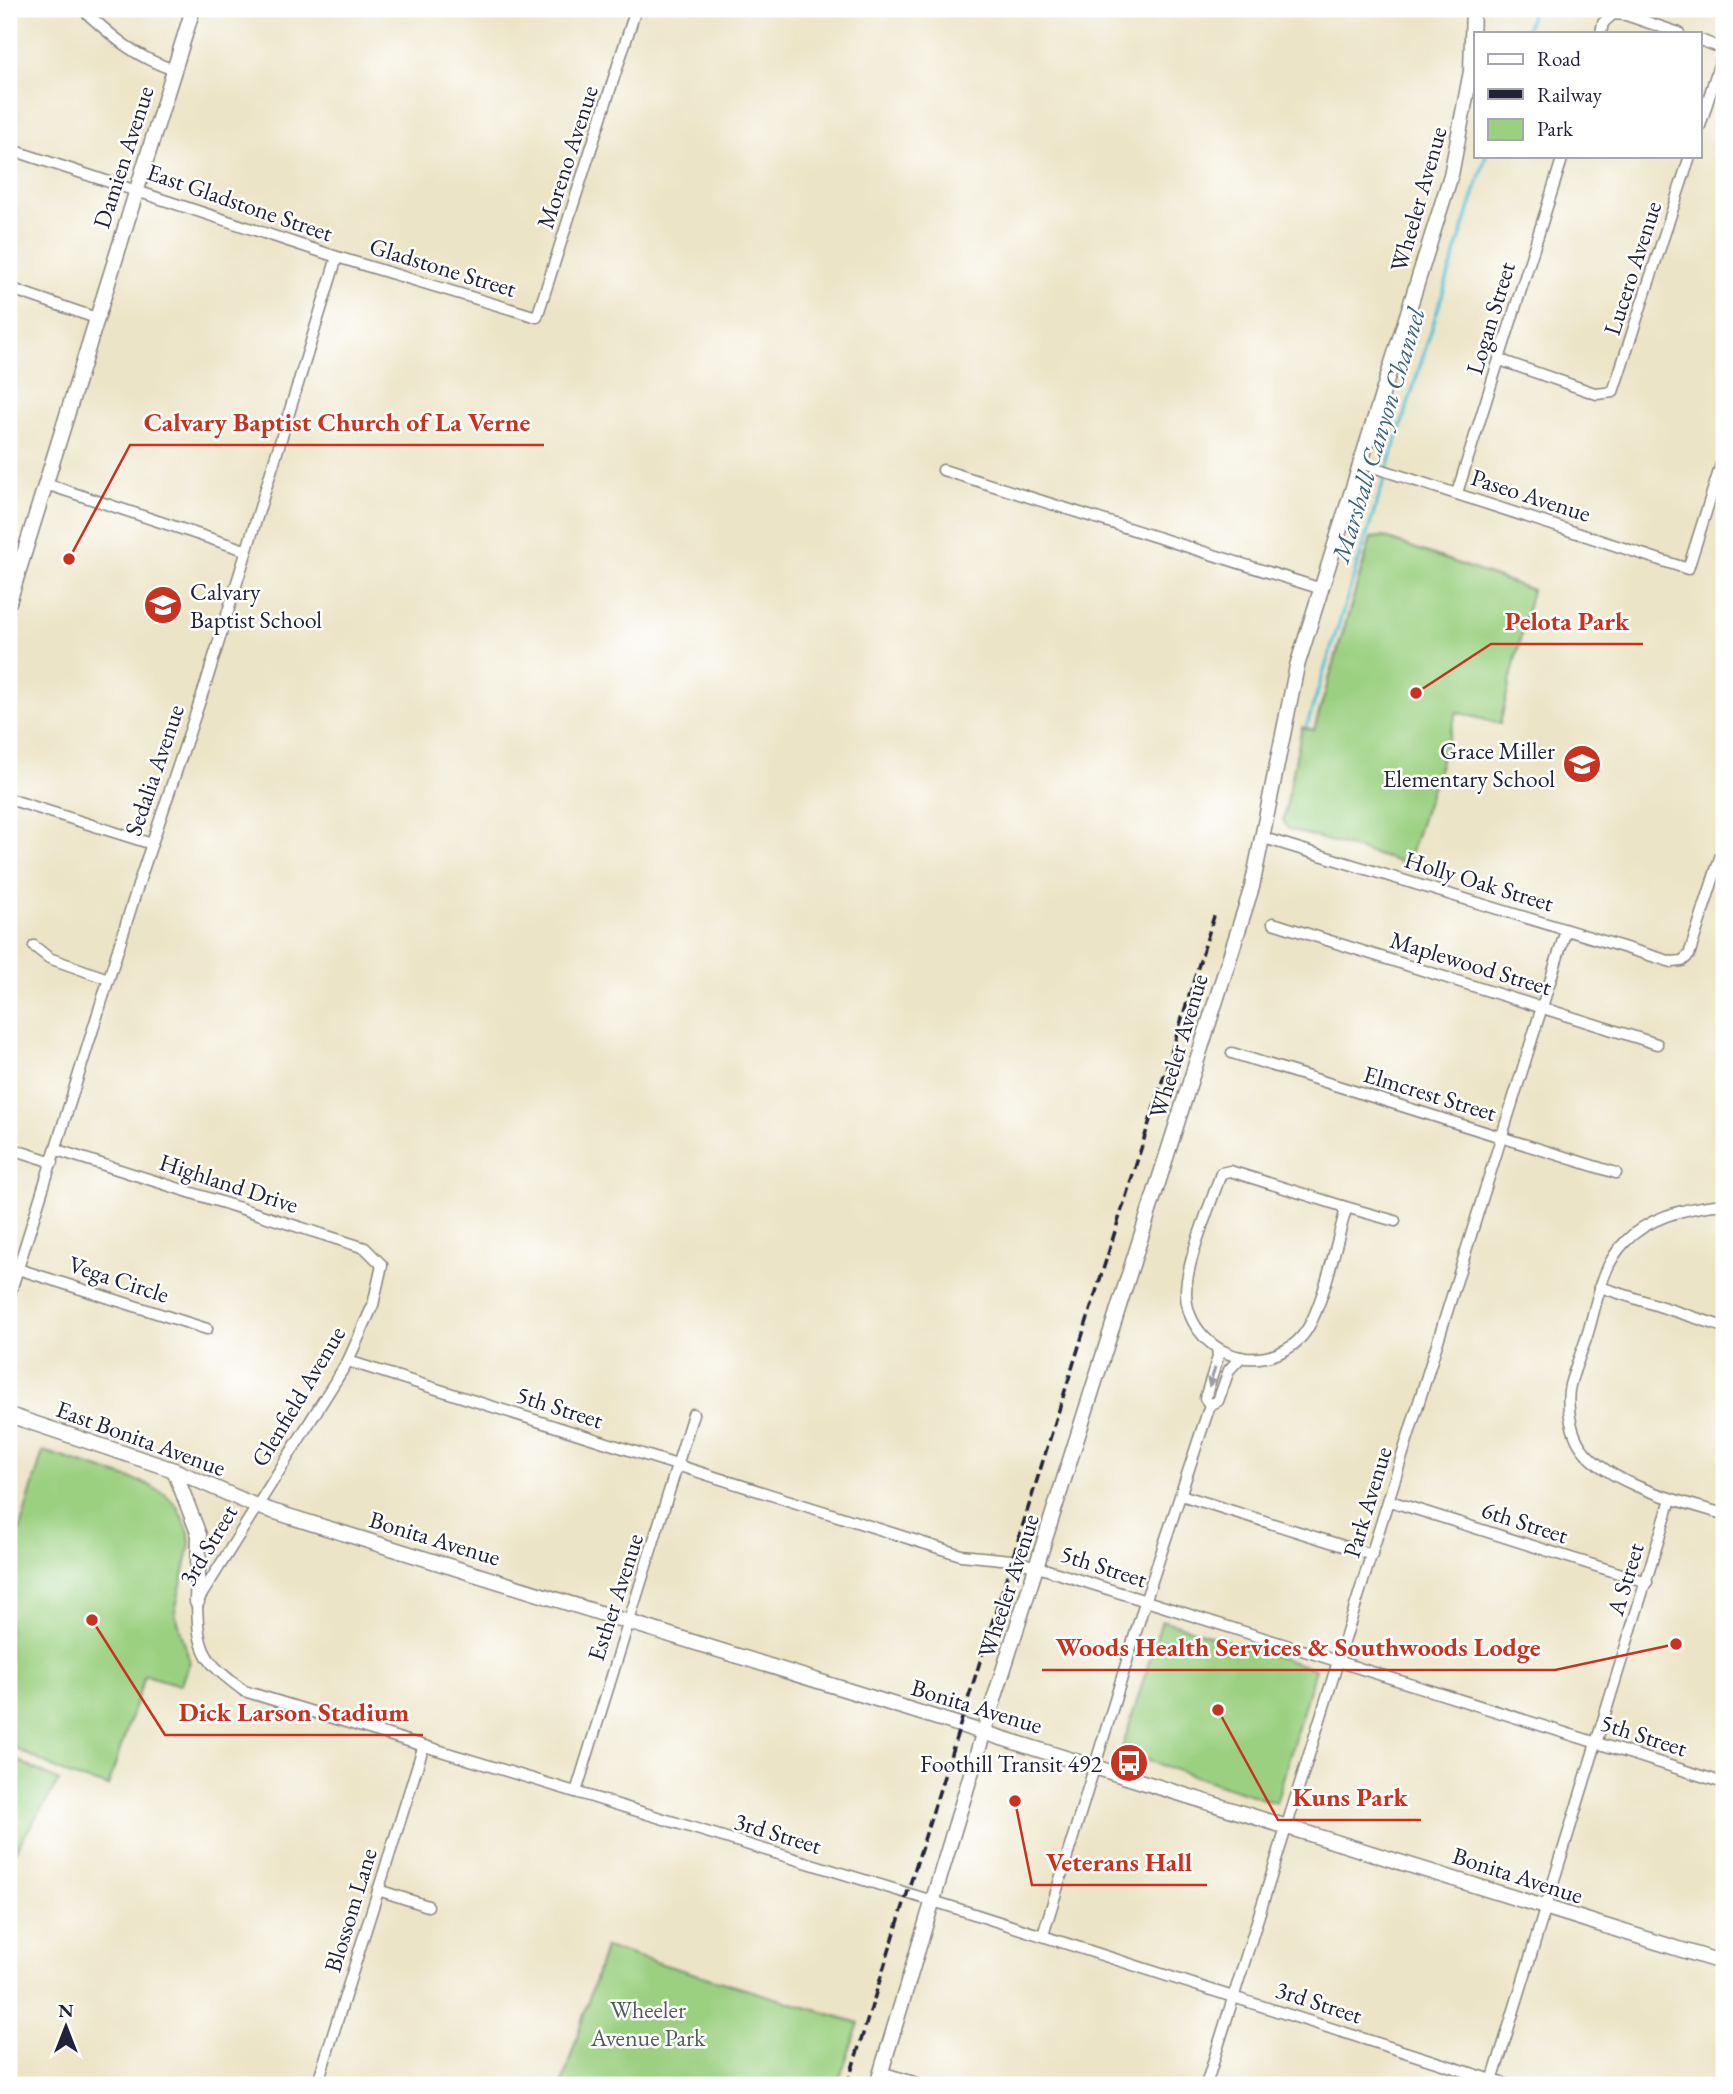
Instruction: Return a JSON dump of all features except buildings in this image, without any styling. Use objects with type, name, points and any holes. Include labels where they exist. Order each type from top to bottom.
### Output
[{"type":"main road","name":"Damien Avenue","points":[[9,602],[194,9]]},
{"type":"main road","name":"Wheeler Avenue","points":[[879,2079],[984,1731],[1252,887],[1264,838],[1282,726],[1297,666],[1451,175],[1471,71],[1473,9]]},
{"type":"main road","name":"East Bonita Avenue","points":[[9,1415],[174,1470],[256,1506]]},
{"type":"main road","points":[[174,1470],[199,1535],[197,1602]]},
{"type":"main road","name":"Bonita Avenue","points":[[256,1506],[1724,1963]]},
{"type":"street","points":[[82,9],[124,47],[144,60],[174,70]]},
{"type":"street","name":"Moreno Avenue","points":[[537,317],[636,9]]},
{"type":"street","points":[[1601,32],[1603,23],[1613,14],[1626,15],[1676,32]]},
{"type":"street","points":[[1702,41],[1724,49],[1702,120]]},
{"type":"street","name":"East Gladstone Street","points":[[9,149],[337,257]]},
{"type":"street","name":"Logan Street","points":[[1457,493],[1562,158]]},
{"type":"street","name":"Lucero Avenue","points":[[1500,359],[1597,394],[1613,393],[1689,158]]},
{"type":"street","name":"Gladstone Street","points":[[337,257],[537,317]]},
{"type":"street","name":"Sedalia Avenue","points":[[9,1297],[53,1163],[108,979],[206,683],[337,257]]},
{"type":"street","points":[[9,288],[96,318]]},
{"type":"street","name":"Paseo Avenue","points":[[1361,463],[1688,569],[1724,455]]},
{"type":"street","points":[[943,470],[1322,589]]},
{"type":"street","points":[[46,484],[245,550]]},
{"type":"street","points":[[9,799],[152,844]]},
{"type":"street","name":"Holly Oak Street","points":[[1264,838],[1672,962],[1682,961],[1689,955],[1724,845]]},
{"type":"street","name":"Maplewood Street","points":[[1273,923],[1657,1044]]},
{"type":"street","name":"Park Avenue","points":[[1206,2085],[1566,930]]},
{"type":"street","points":[[34,946],[49,958],[108,979]]},
{"type":"street","name":"Elmcrest Street","points":[[1232,1053],[1616,1173]]},
{"type":"street","points":[[9,1148],[53,1163]]},
{"type":"street","name":"Highland Drive","points":[[57,1150],[365,1248],[382,1265]]},
{"type":"street","points":[[1342,1206],[1345,1213],[1312,1318],[1303,1335],[1288,1349],[1272,1355],[1241,1357],[1217,1348],[1203,1338],[1190,1315],[1186,1292],[1221,1173],[1230,1171],[1395,1221]]},
{"type":"street","points":[[1724,1204],[1696,1206],[1667,1215],[1639,1230],[1613,1256],[1600,1287],[1570,1386],[1570,1418],[1579,1444],[1611,1475],[1671,1499],[1724,1514]]},
{"type":"street","name":"Glenfield Avenue","points":[[256,1506],[348,1361],[373,1304],[382,1265]]},
{"type":"street","name":"Vega Circle","points":[[18,1269],[207,1329]]},
{"type":"street","points":[[1600,1287],[1724,1327]]},
{"type":"street","points":[[1210,1405],[1205,1398],[1216,1363],[1217,1348]]},
{"type":"street","points":[[1042,1935],[1145,1602],[1210,1405],[1218,1401],[1229,1370],[1241,1357]]},
{"type":"street","name":"5th Street","points":[[348,1361],[961,1555],[1011,1560],[1038,1567],[1724,1783]]},
{"type":"street","name":"Esther Avenue","points":[[576,1792],[693,1414]]},
{"type":"street","points":[[1181,1495],[1372,1555]]},
{"type":"street","name":"A Street","points":[[1492,2083],[1671,1499]]},
{"type":"street","name":"6th Street","points":[[1390,1501],[1647,1582]]},
{"type":"street","name":"3rd Street","points":[[256,1506],[197,1602],[198,1635],[212,1667],[244,1691],[423,1748],[576,1792],[1042,1935],[1492,2083],[1508,2085]]},
{"type":"street","name":"Blossom Lane","points":[[317,2085],[423,1748]]},
{"type":"street","points":[[378,1890],[428,1906]]},
{"type":"street","points":[[879,2079],[924,2085]]},
{"type":"green space","points":[[1383,537],[1532,590],[1500,724],[1457,712],[1407,864],[1288,829],[1283,821],[1302,727],[1314,730],[1371,538]]},
{"type":"green space","points":[[43,1451],[147,1484],[166,1495],[177,1506],[189,1532],[190,1545],[175,1612],[190,1662],[180,1685],[145,1675],[108,1786],[70,1776],[9,1745],[9,1566]]},
{"type":"green space","points":[[1162,1620],[1315,1669],[1276,1803],[1121,1752]]},
{"type":"green space","points":[[9,1756],[59,1781],[9,1860]]},
{"type":"green space","name":"Wheeler Avenue Park","points":[[605,1947],[859,2023],[837,2085],[562,2085]]},
{"type":"waterway","name":"Marshall Canyon Channel","points":[[1525,32],[1533,9]]},
{"type":"waterway","name":"Marshall Canyon Channel","points":[[1307,725],[1485,158]]},
{"type":"railway","points":[[847,2085],[1215,913]]},
{"type":"place","name":"Calvary Baptist Church of La Verne","points":[[69,559]]},
{"type":"place","name":"Calvary Baptist School","points":[[163,605]]},
{"type":"place","name":"Pelota Park","points":[[1416,693]]},
{"type":"place","name":"Grace Miller Elementary School","points":[[1582,764]]},
{"type":"place","name":"Dick Larson Stadium","points":[[92,1620]]},
{"type":"place","name":"Woods Health Services & Southwoods Lodge","points":[[1676,1644]]},
{"type":"place","name":"Kuns Park","points":[[1218,1710]]},
{"type":"place","name":"Foothill Transit 492","points":[[1129,1763]]},
{"type":"place","name":"Veterans Hall","points":[[1015,1801]]}]
